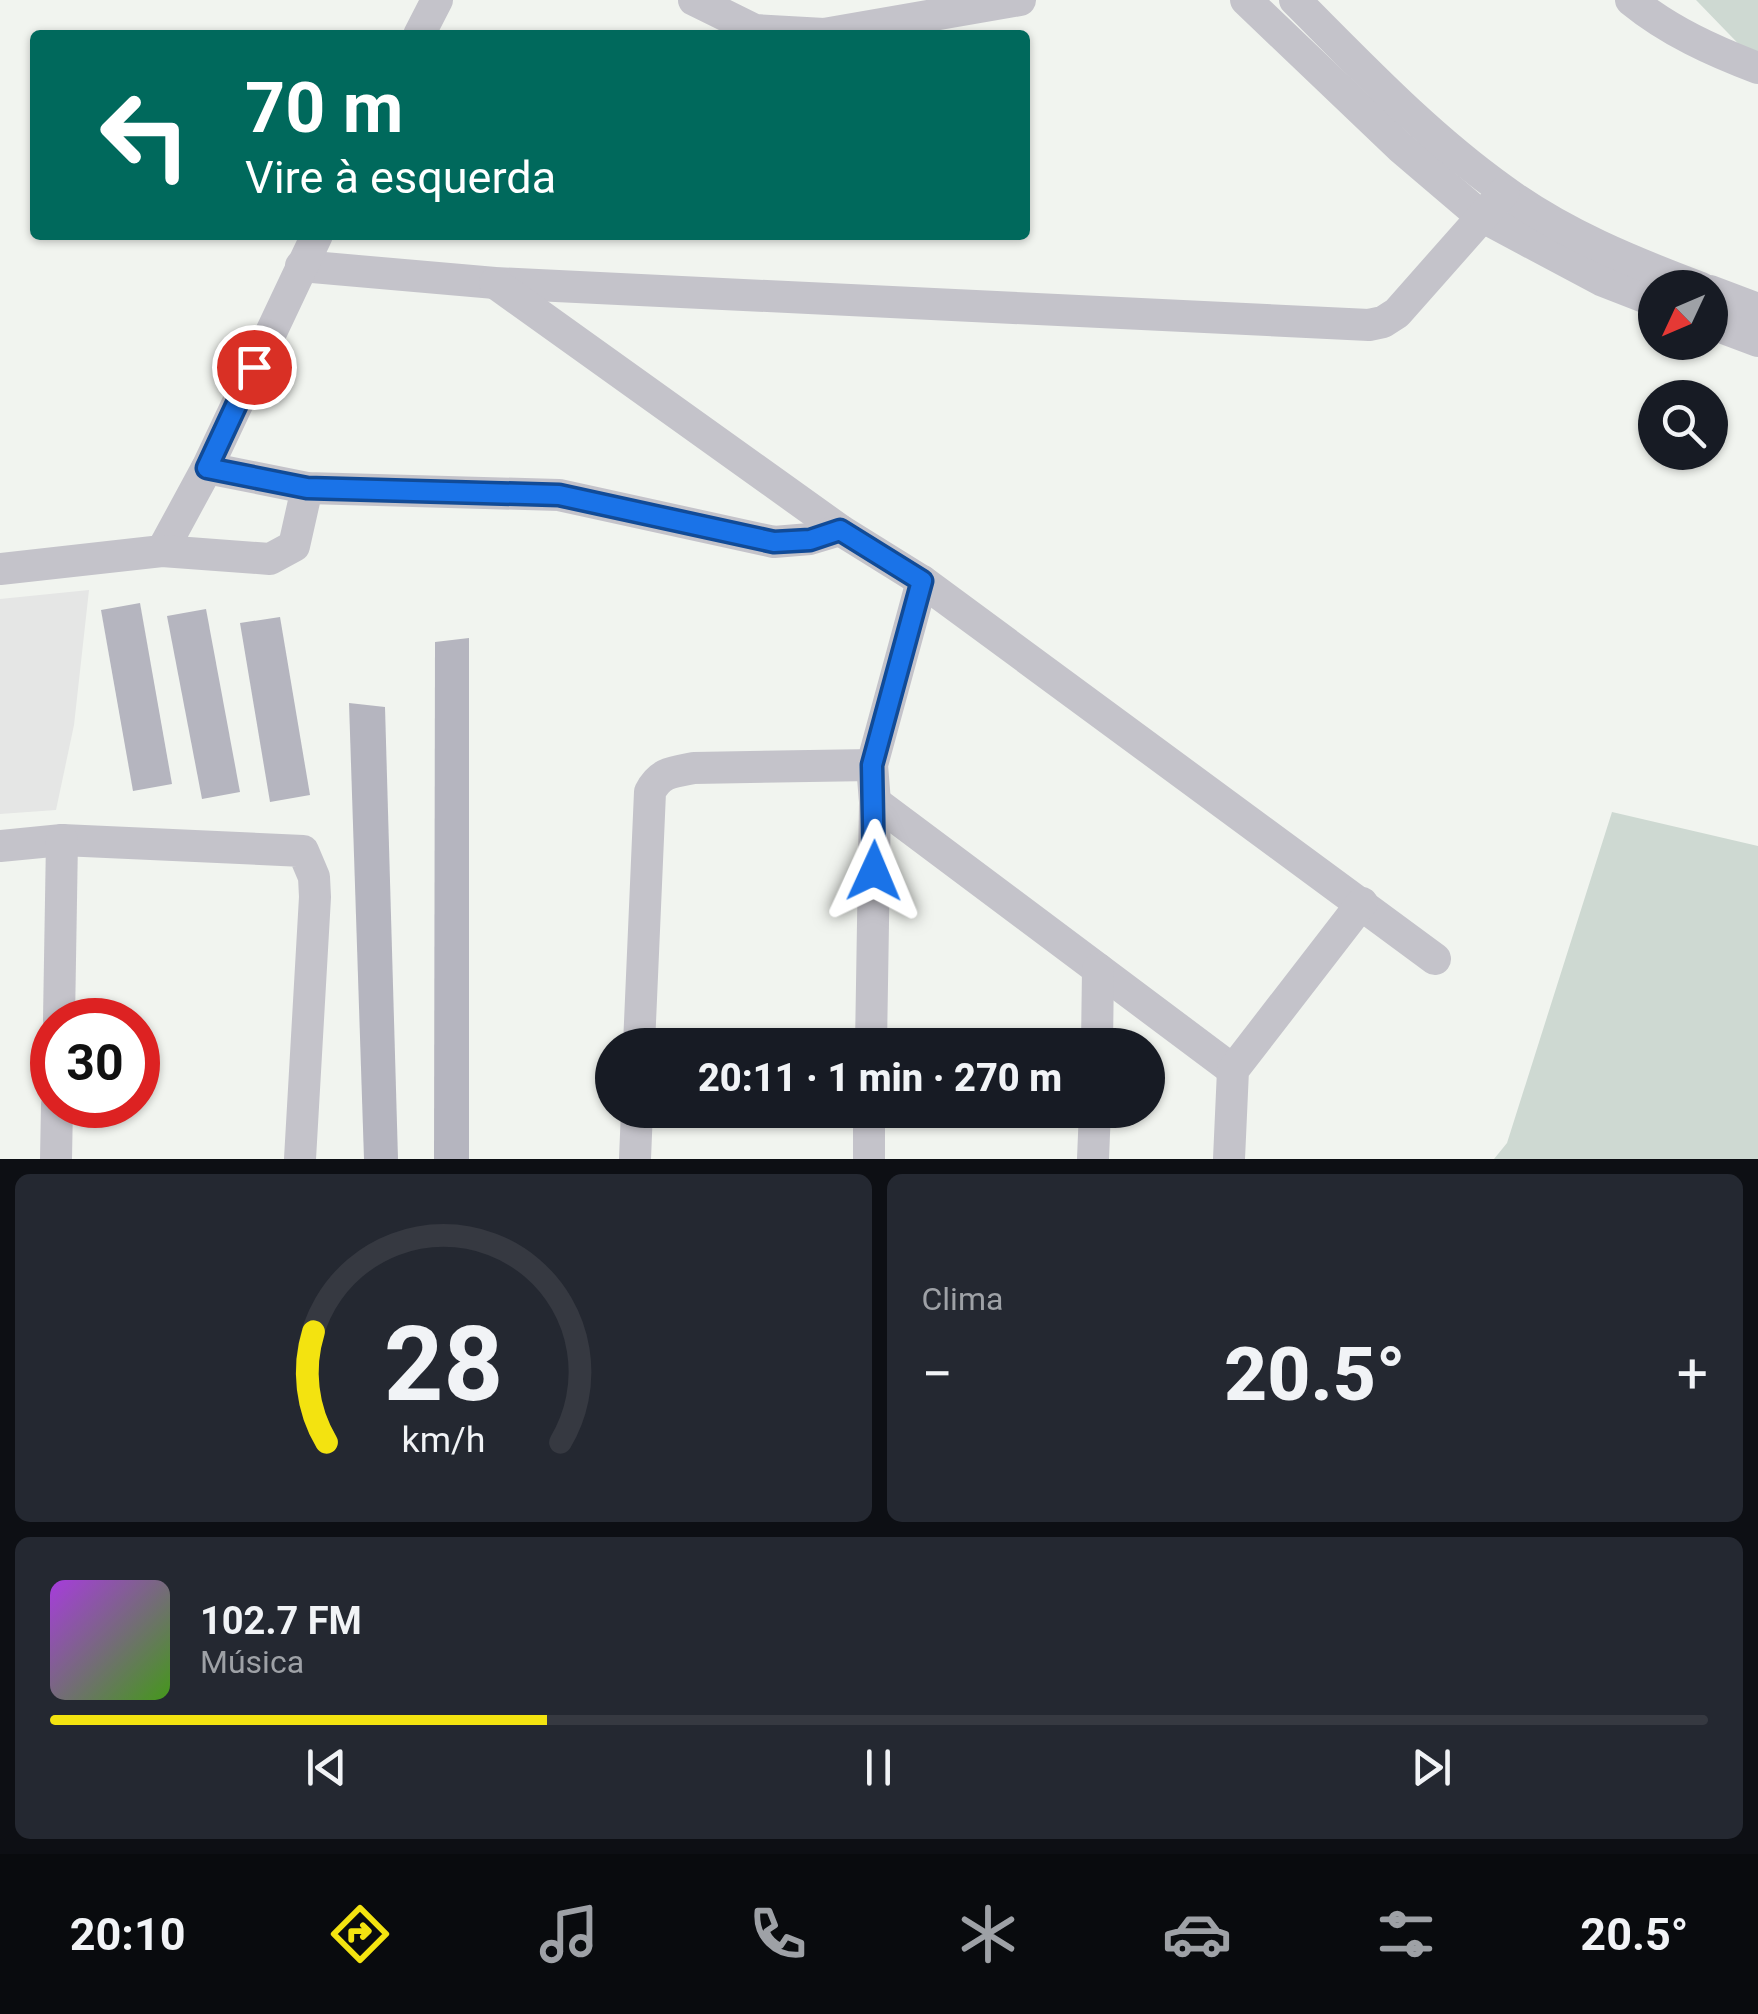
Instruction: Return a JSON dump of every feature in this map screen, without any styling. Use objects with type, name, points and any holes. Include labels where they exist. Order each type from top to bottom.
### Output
[{"type":"street","points":[[421,30],[436,0]]},
{"type":"street","points":[[694,0],[755,30]]},
{"type":"street","points":[[847,30],[1020,0]]},
{"type":"street","points":[[1246,0],[1388,136],[1481,216],[1601,280],[1638,294]]},
{"type":"street","points":[[1295,0],[1404,108],[1504,192],[1594,245],[1656,270]]},
{"type":"street","points":[[1632,0],[1716,52],[1758,68]]},
{"type":"street","points":[[301,266],[494,282],[1369,325],[1383,322],[1397,312],[1504,192]]},
{"type":"street","points":[[162,551],[207,468],[314,240]]},
{"type":"street","points":[[494,282],[840,530],[922,581],[1434,960]]},
{"type":"street","points":[[1728,298],[1758,309]]},
{"type":"street","points":[[1728,329],[1758,341]]},
{"type":"street","points":[[207,468],[307,488],[559,495],[774,542],[810,540],[840,530]]},
{"type":"street","points":[[0,569],[162,551],[278,557],[294,546],[307,488]]},
{"type":"street","points":[[870,1028],[875,802],[872,765],[922,581]]},
{"type":"street","points":[[641,1028],[650,792],[656,782],[668,772],[694,768],[872,765]]},
{"type":"street","points":[[875,802],[1232,1070]]},
{"type":"street","points":[[0,846],[62,840],[302,851],[314,877],[315,896],[300,1159]]},
{"type":"street","points":[[59,998],[62,840]]},
{"type":"street","points":[[1229,1159],[1232,1070],[1362,904]]},
{"type":"street","points":[[1096,1028],[1098,970]]},
{"type":"street","points":[[56,1159],[57,1128]]},
{"type":"street","points":[[634,1159],[636,1128]]},
{"type":"street","points":[[868,1159],[869,1128]]},
{"type":"street","points":[[1093,1159],[1094,1128]]},
{"type":"shaded area","points":[[1696,0],[1758,0],[1758,64]]},
{"type":"shaded area","points":[[89,590],[74,725],[56,810],[0,814],[0,599]]},
{"type":"shaded area","points":[[1612,812],[1758,846],[1758,1159],[1494,1159],[1507,1143]]},
{"type":"building","points":[[140,603],[172,784],[133,791],[101,610]]},
{"type":"building","points":[[206,609],[240,792],[202,799],[167,616]]},
{"type":"building","points":[[280,617],[310,795],[270,802],[240,623]]},
{"type":"building","points":[[469,638],[469,1159],[434,1159],[435,642]]},
{"type":"building","points":[[349,703],[385,707],[398,1159],[364,1159]]},
{"type":"route","points":[[254,367],[207,468],[307,488],[559,495],[774,542],[810,540],[840,530],[922,581],[872,765],[874,871]]}]
